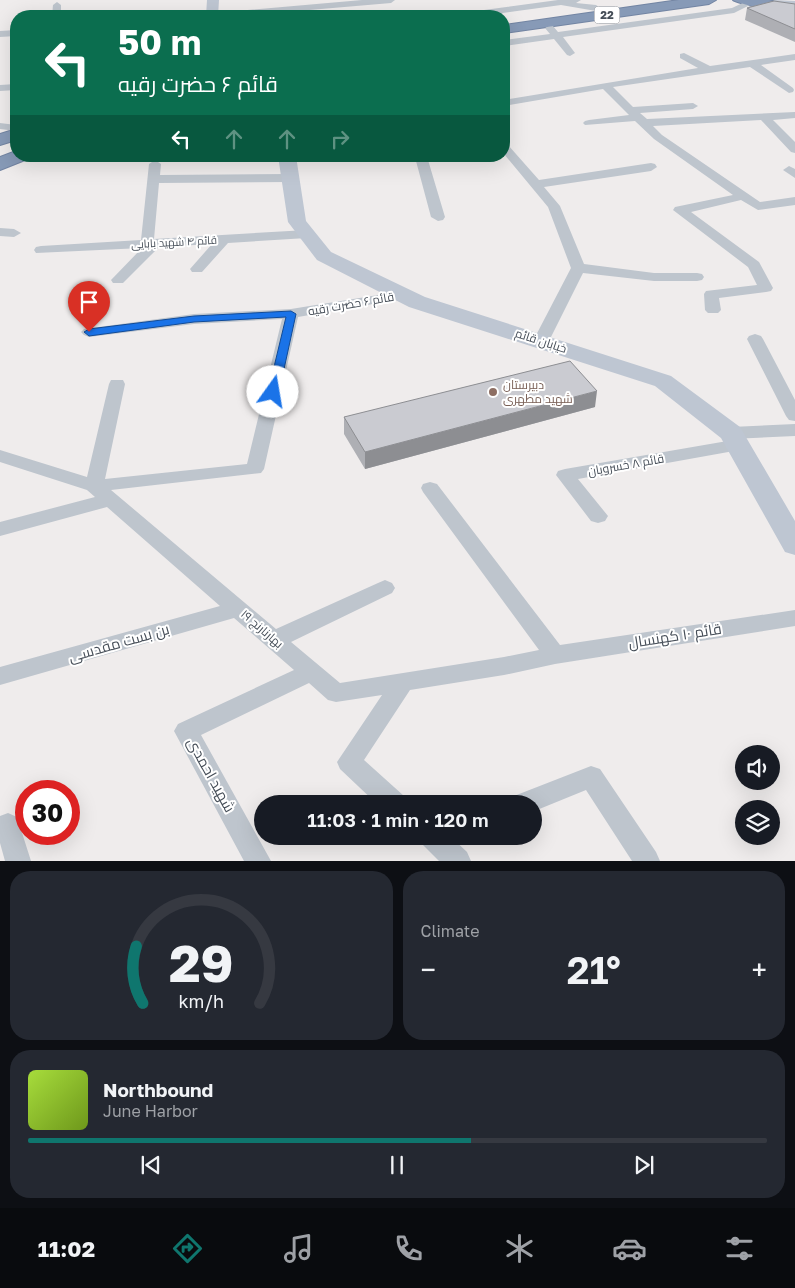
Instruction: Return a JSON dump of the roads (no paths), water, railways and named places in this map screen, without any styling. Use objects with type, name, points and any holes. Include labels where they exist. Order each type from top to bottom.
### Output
[{"type":"highway","name":"22","points":[[510,28],[546,23],[655,0]]},
{"type":"highway","name":"22","points":[[510,20],[710,0]]},
{"type":"highway","points":[[746,1],[795,10]]},
{"type":"highway","points":[[0,140],[10,131]]},
{"type":"street","points":[[280,10],[392,0]]},
{"type":"street","points":[[538,0],[601,12],[625,26]]},
{"type":"street","points":[[506,10],[576,0]]},
{"type":"street","points":[[780,0],[795,3]]},
{"type":"street","points":[[790,0],[795,3]]},
{"type":"street","points":[[510,42],[734,10],[746,1]]},
{"type":"street","points":[[57,5],[57,10]]},
{"type":"street","points":[[546,23],[570,53]]},
{"type":"street","points":[[684,56],[708,70]]},
{"type":"street","points":[[510,102],[605,85],[795,57]]},
{"type":"street","points":[[751,63],[789,90]]},
{"type":"street","points":[[605,85],[658,137],[758,206],[795,201]]},
{"type":"street","points":[[589,123],[693,106]]},
{"type":"street","points":[[637,116],[764,118],[795,115]]},
{"type":"street","points":[[764,118],[795,149]]},
{"type":"street","points":[[510,154],[554,206],[578,268],[541,341]]},
{"type":"street","points":[[423,162],[438,217]]},
{"type":"street","points":[[118,280],[150,244],[155,164]]},
{"type":"street","points":[[154,179],[289,167]]},
{"type":"street","name":"خیابان قائم","points":[[289,167],[297,222],[324,256],[417,302],[663,381],[735,439],[795,545]]},
{"type":"street","points":[[536,184],[651,167]]},
{"type":"street","points":[[713,310],[711,294],[766,288],[754,265],[680,210],[744,196]]},
{"type":"street","name":"قائم ۴ شهید بابایی","points":[[40,250],[307,234]]},
{"type":"street","points":[[197,269],[224,239]]},
{"type":"street","points":[[578,268],[654,277],[697,277]]},
{"type":"street","name":"قائم ۶ حضرت رقیه","points":[[89,332],[194,319],[291,314],[404,295]]},
{"type":"street","points":[[117,384],[94,486],[255,469],[291,314]]},
{"type":"street","points":[[755,339],[795,416]]},
{"type":"street","points":[[735,439],[795,430]]},
{"type":"street","name":"قائم ۸ خسرویان","points":[[598,516],[565,475],[735,439]]},
{"type":"street","name":"بهارنارنج ۱۹","points":[[0,456],[94,486],[336,692],[504,666],[555,655]]},
{"type":"street","points":[[430,488],[555,655]]},
{"type":"street","points":[[0,530],[110,500]]},
{"type":"street","points":[[274,640],[385,588]]},
{"type":"street","name":"بن بست مقدسی","points":[[0,676],[238,609]]},
{"type":"street","name":"قائم ۱۰ کهنسال","points":[[555,655],[795,618]]},
{"type":"street","name":"شهید احمدی","points":[[258,860],[186,731],[312,672]]},
{"type":"street","points":[[385,795],[349,762],[403,682]]},
{"type":"street","points":[[542,797],[592,778],[647,860]]},
{"type":"street","points":[[8,825],[18,860]]},
{"type":"street","points":[[442,845],[458,860]]},
{"type":"place","name":"دبیرستان شهید مطهری","points":[[493,392]]}]
